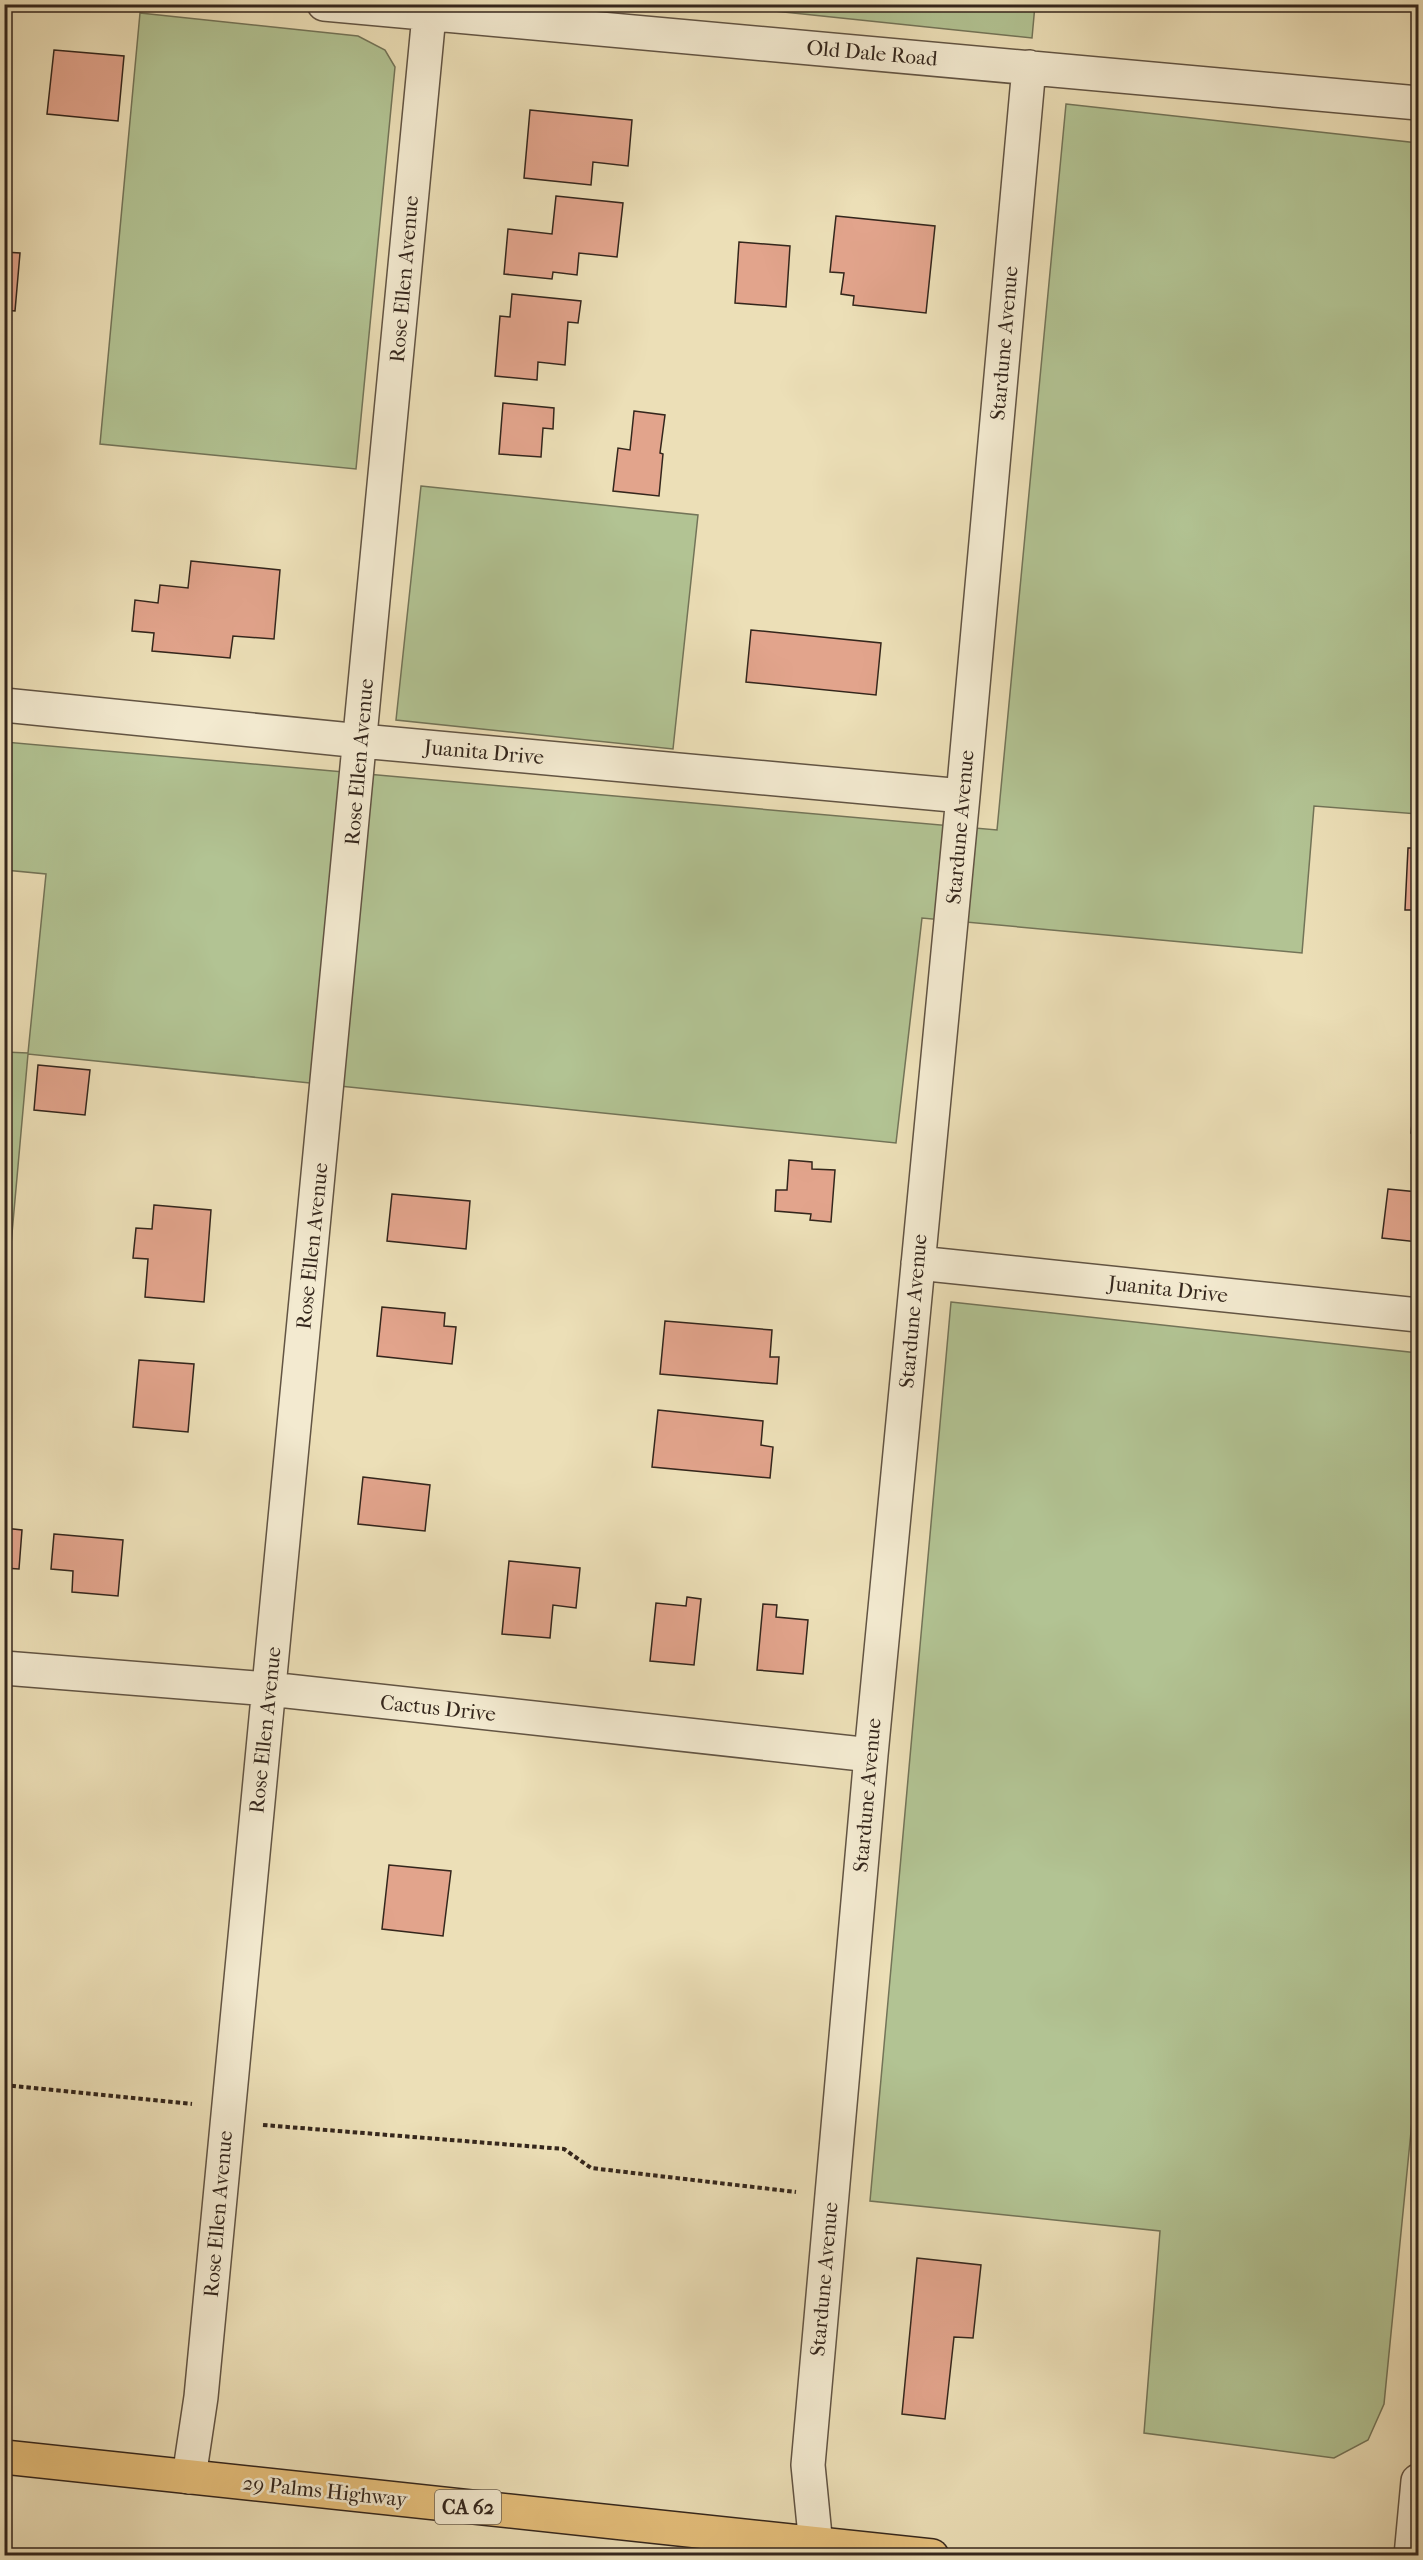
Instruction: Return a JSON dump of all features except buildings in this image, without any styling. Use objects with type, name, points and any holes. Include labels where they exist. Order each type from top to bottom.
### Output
[{"type":"main road","name":"29 Palms Highway","points":[[4,2457],[189,2476],[817,2550],[933,2556]]},
{"type":"street","name":"Old Dale Road","points":[[324,4],[1419,103]]},
{"type":"street","name":"Rose Ellen Avenue","points":[[189,2476],[201,2397],[429,15]]},
{"type":"street","name":"Stardune Avenue","points":[[817,2550],[808,2465],[871,1755],[963,796],[1029,67]]},
{"type":"street","name":"Juanita Drive","points":[[4,705],[361,741],[963,796]]},
{"type":"street","name":"Juanita Drive","points":[[918,1263],[1419,1315]]},
{"type":"street","name":"Cactus Drive","points":[[4,1668],[269,1689],[871,1755]]},
{"type":"street","points":[[1411,2556],[1419,2481]]},
{"type":"path","points":[[4,2085],[228,2115],[564,2149],[591,2168],[831,2196]]},
{"type":"green space","points":[[716,5],[1035,5],[1032,38]]},
{"type":"green space","points":[[140,13],[358,36],[385,50],[395,67],[356,469],[100,444]]},
{"type":"green space","points":[[1066,104],[1418,143],[1418,814],[1314,806],[1302,953],[922,918],[896,1143],[28,1054],[5,1312],[5,1052],[28,1053],[46,874],[5,870],[5,742],[997,830]]},
{"type":"green space","points":[[421,486],[698,515],[673,749],[396,720]]},
{"type":"green space","points":[[951,1302],[1418,1353],[1418,2061],[1384,2404],[1368,2440],[1334,2458],[1144,2433],[1160,2231],[870,2201]]}]
